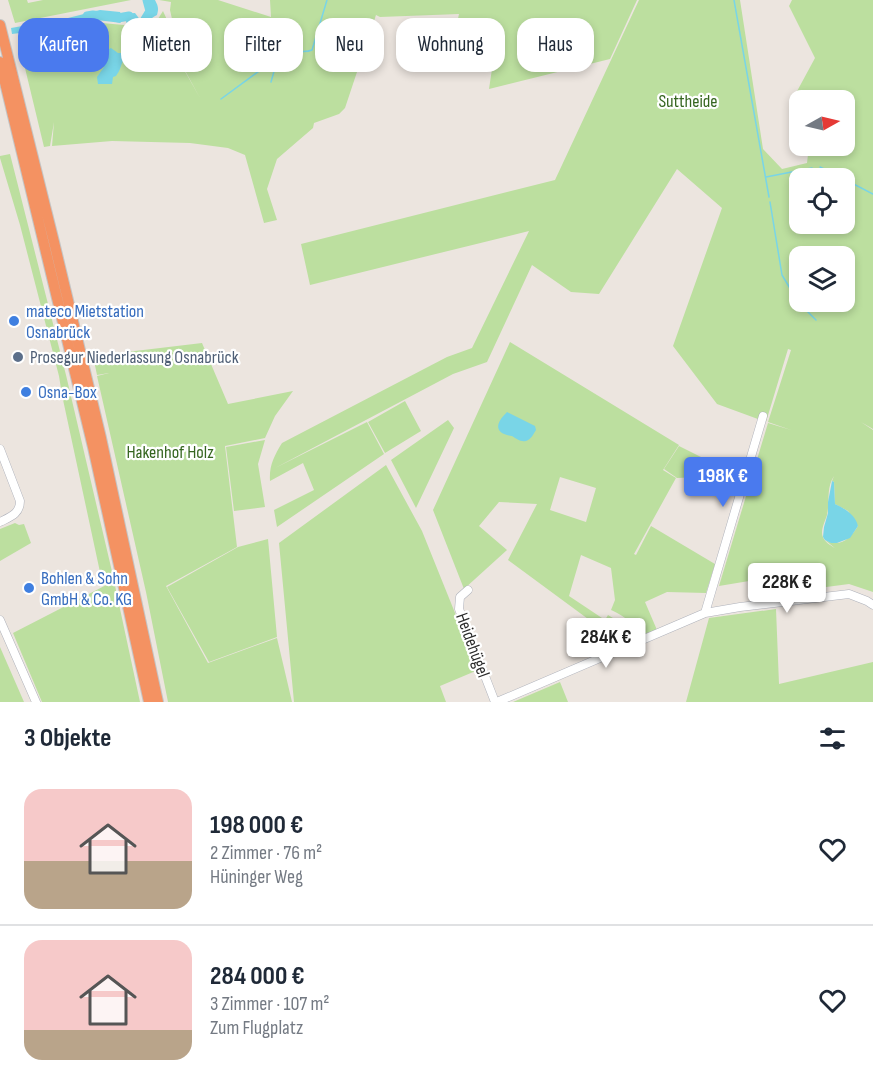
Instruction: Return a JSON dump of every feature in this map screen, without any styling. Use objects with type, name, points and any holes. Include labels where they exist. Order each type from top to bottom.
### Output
[{"type":"highway","points":[[0,26],[101,438],[158,702]]},
{"type":"highway","points":[[0,62],[93,447],[149,702]]},
{"type":"street","points":[[705,613],[763,416]]},
{"type":"street","points":[[0,449],[20,505],[16,514],[0,522]]},
{"type":"street","name":"Heidehügel","points":[[468,590],[460,597],[459,609],[496,702]]},
{"type":"street","points":[[496,702],[705,613],[849,594],[873,606]]},
{"type":"street","points":[[0,620],[36,702]]},
{"type":"street","points":[[632,630],[638,641]]},
{"type":"green space","points":[[8,0],[27,0],[28,3],[43,0],[131,0],[40,18],[18,18],[18,22],[15,23]]},
{"type":"green space","points":[[159,0],[218,0],[271,17],[270,0],[637,0],[610,59],[594,63],[594,18],[517,18],[517,72],[558,72],[489,89],[492,72],[505,72],[505,18],[458,18],[459,14],[315,18],[315,72],[357,72],[345,108],[339,114],[314,123],[313,128],[277,159],[267,189],[277,220],[264,223],[245,155],[228,148],[190,143],[112,141],[52,146],[54,122],[50,146],[44,147],[26,72],[109,72],[109,24],[121,25],[121,72],[185,72],[200,98],[186,72],[212,72],[212,18],[172,18],[171,2]]},
{"type":"green space","name":"Suttheide","points":[[639,0],[740,0],[763,149],[782,169],[807,163],[808,156],[855,156],[855,90],[798,90],[815,58],[789,6],[792,0],[873,0],[873,429],[861,422],[873,430],[873,592],[849,584],[758,596],[755,580],[719,586],[768,423],[791,430],[768,422],[791,350],[788,349],[766,422],[717,404],[673,346],[722,208],[677,169],[599,294],[571,292],[532,265],[487,362],[453,374],[275,468],[367,422],[384,454],[277,527],[274,510],[314,490],[303,463],[270,481],[273,461],[282,443],[447,357],[472,348],[529,231],[310,285],[301,244],[555,180]],"holes":[[[832,481],[834,482],[835,504],[848,511],[858,526],[852,535],[840,543],[825,540],[822,533]]]},
{"type":"green space","points":[[163,11],[166,18],[159,18]]},
{"type":"green space","points":[[10,154],[66,375],[114,580],[103,586],[59,376],[20,225],[0,158],[0,156]]},
{"type":"green space","points":[[510,342],[679,445],[663,470],[676,478],[634,554],[636,555],[651,526],[715,564],[706,593],[667,592],[645,602],[657,630],[641,636],[628,620],[611,610],[615,600],[611,568],[581,555],[569,596],[605,620],[608,615],[626,626],[633,639],[622,644],[508,560],[537,504],[499,502],[479,526],[507,550],[464,589],[433,510]],"holes":[[[560,477],[596,488],[586,522],[550,510]]]},
{"type":"green space","name":"Hakenhof Holz","points":[[202,343],[228,404],[293,391],[275,416],[265,438],[225,446],[237,547],[166,586],[208,663],[277,638],[292,702],[168,702],[146,592],[97,376],[109,373],[97,375],[93,356]]},
{"type":"green space","points":[[405,401],[421,431],[385,453],[368,422]]},
{"type":"green space","points":[[448,420],[454,428],[416,508],[391,460]]},
{"type":"green space","points":[[265,440],[258,464],[265,507],[234,511],[226,447]]},
{"type":"green space","points":[[679,446],[717,465],[700,477],[677,478],[664,469]]},
{"type":"green space","points":[[386,465],[422,531],[478,670],[440,686],[446,702],[294,702],[279,543]]},
{"type":"green space","points":[[15,523],[24,524],[31,543],[0,561],[0,529]]},
{"type":"green space","points":[[268,539],[277,637],[209,662],[167,587],[238,547]]},
{"type":"green space","points":[[114,581],[140,702],[42,702],[13,633]]},
{"type":"green space","points":[[776,609],[779,684],[873,662],[873,702],[686,702],[709,618]]},
{"type":"green space","points":[[0,647],[24,702],[0,702]]},
{"type":"green space","points":[[560,682],[568,702],[513,702]]},
{"type":"water","points":[[149,0],[155,0],[158,13],[152,18],[145,18],[149,9]]},
{"type":"water","points":[[100,10],[121,14],[135,13],[139,18],[121,18],[120,23],[111,17],[68,18]]},
{"type":"water","points":[[18,27],[18,33],[12,34],[11,28]]},
{"type":"water","points":[[109,49],[121,53],[121,68],[113,77],[112,84],[98,84],[97,77],[100,72],[109,72]]},
{"type":"water","points":[[507,412],[535,426],[536,430],[532,437],[526,441],[520,441],[499,431],[499,422]]},
{"type":"water","points":[[832,481],[834,482],[835,504],[852,515],[858,526],[850,538],[837,543],[831,543],[823,537]]},
{"type":"waterway","points":[[87,16],[118,18],[129,16],[136,27],[141,26],[150,11],[147,0]]},
{"type":"waterway","points":[[221,99],[285,52],[312,50],[327,0]]},
{"type":"waterway","points":[[734,0],[769,197]]},
{"type":"waterway","points":[[271,82],[274,72]]},
{"type":"waterway","points":[[766,177],[789,172]]},
{"type":"waterway","points":[[855,185],[873,194]]},
{"type":"waterway","points":[[770,202],[782,275],[789,287]]},
{"type":"waterway","points":[[808,312],[816,320]]},
{"type":"place","name":"mateco Mietstation Osnabrück","points":[[14,321]]},
{"type":"place","name":"Prosegur Niederlassung Osnabrück","points":[[18,357]]},
{"type":"place","name":"Osna-Box","points":[[26,392]]},
{"type":"place","name":"Bohlen & Sohn GmbH & Co. KG","points":[[29,588]]}]
